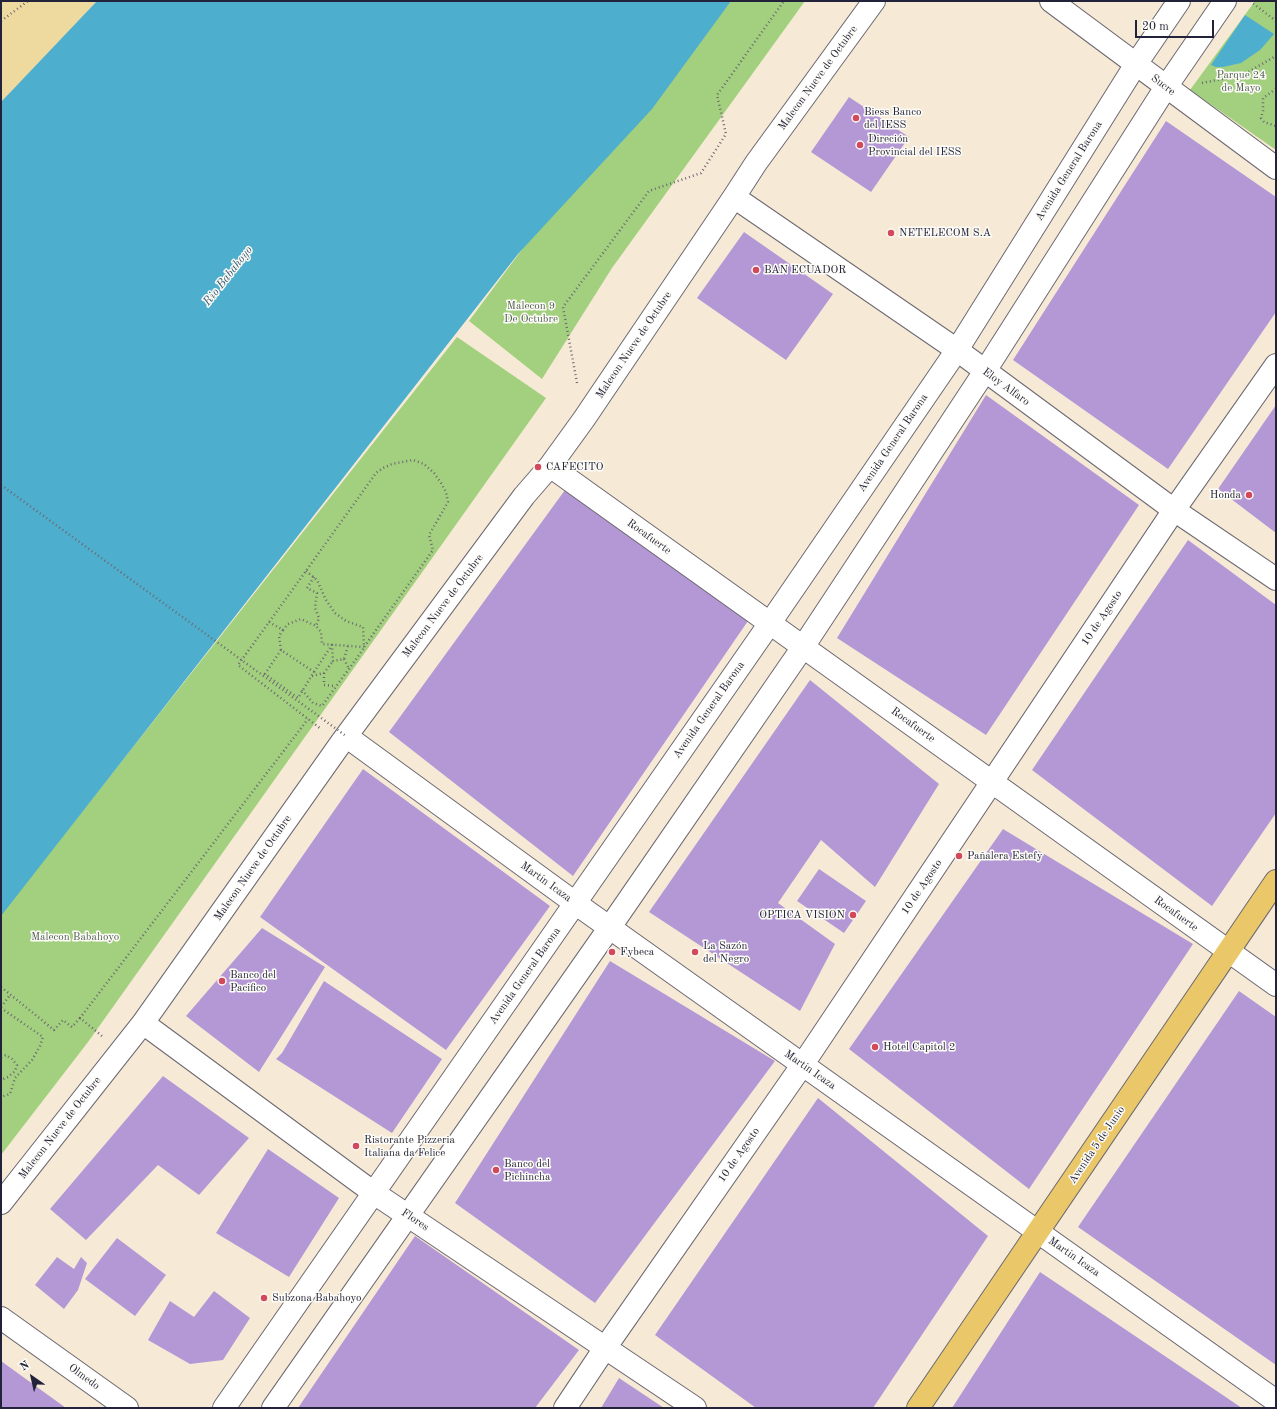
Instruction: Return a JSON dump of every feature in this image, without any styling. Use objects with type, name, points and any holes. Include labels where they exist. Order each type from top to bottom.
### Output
[{"type":"main road","name":"Avenida 5 de Junio","points":[[918,1408],[1276,882]]},
{"type":"street","name":"Malecon Nueve de Octubre","points":[[1,1203],[143,1022],[344,740],[524,496],[550,466],[584,419],[756,163],[874,1]]},
{"type":"street","name":"Sucre","points":[[1051,1],[1276,168]]},
{"type":"street","name":"Avenida General Barona","points":[[224,1408],[770,623],[957,350],[1136,64],[1179,1]]},
{"type":"street","points":[[273,1408],[610,927],[803,647],[985,371],[1166,87],[1224,1]]},
{"type":"street","name":"Eloy Alfaro","points":[[734,197],[957,350],[1174,510],[1276,579]]},
{"type":"street","name":"10 de Agosto","points":[[565,1408],[605,1348],[803,1064],[1174,510],[1276,365]]},
{"type":"street","name":"Rocafuerte","points":[[550,466],[1276,985]]},
{"type":"street","name":"Martin Icaza","points":[[344,740],[610,927],[1276,1401]]},
{"type":"street","name":"Flores","points":[[143,1022],[374,1193],[694,1408]]},
{"type":"street","name":"Olmedo","points":[[1,1318],[127,1408]]},
{"type":"path","points":[[1,21],[28,1]]},
{"type":"path","points":[[584,419],[563,307],[649,191],[701,172],[726,134],[717,94],[784,1]]},
{"type":"path","points":[[1250,1],[1276,21]]},
{"type":"path","points":[[1166,87],[1212,82],[1243,75],[1276,56]]},
{"type":"path","points":[[1276,89],[1263,98],[1263,111],[1261,118],[1264,122],[1276,126]]},
{"type":"path","points":[[302,690],[313,703],[322,706],[434,550],[429,535],[448,502],[446,492],[441,483],[434,473],[424,464],[413,460],[392,464],[376,473],[238,666],[308,719],[344,740]]},
{"type":"path","points":[[1,485],[344,740]]},
{"type":"path","points":[[306,571],[317,580],[326,600],[336,612],[346,621],[363,627],[364,647]]},
{"type":"path","points":[[314,577],[307,588],[317,593],[315,608],[319,618],[316,626]]},
{"type":"path","points":[[332,645],[298,698],[265,674],[281,650],[279,636],[288,624],[301,619],[316,626],[321,632],[322,644],[364,647]]},
{"type":"path","points":[[269,622],[283,630]]},
{"type":"path","points":[[332,645],[333,661],[324,673],[324,685],[336,686]]},
{"type":"path","points":[[348,646],[344,659],[349,669]]},
{"type":"path","points":[[281,650],[314,672]]},
{"type":"path","points":[[333,661],[344,659]]},
{"type":"path","points":[[311,676],[324,673]]},
{"type":"path","points":[[1,987],[54,1030],[63,1020],[72,1027],[308,719]]},
{"type":"path","points":[[1,1097],[10,1094],[15,1078],[32,1060],[43,1037],[1,1007],[10,995]]},
{"type":"path","points":[[80,1018],[120,1051]]},
{"type":"path","points":[[1,1056],[6,1055],[17,1065],[15,1071],[8,1077],[1,1080]]},
{"type":"green space","name":"Malecon 9 De Octubre","points":[[706,1],[805,1],[612,268],[542,379],[469,321]]},
{"type":"green space","name":"Parque 24 de Mayo","points":[[1255,1],[1276,1],[1276,150],[1190,90]]},
{"type":"green space","name":"Malecon Babahoyo","points":[[457,337],[546,398],[88,1042],[1,1155],[1,914]]},
{"type":"sand","points":[[1,1],[97,1],[1,102]]},
{"type":"water","name":"Rio Babahoyo","points":[[97,1],[731,1],[652,109],[518,254],[1,916],[1,102]]},
{"type":"water","points":[[1245,15],[1274,34],[1260,50],[1241,63],[1223,67],[1211,65]]},
{"type":"building","name":"Direción Provincial del IESS","points":[[849,97],[909,137],[871,192],[811,152]]},
{"type":"building","points":[[1166,121],[1276,197],[1276,312],[1168,469],[1013,360]]},
{"type":"building","points":[[744,232],[833,294],[786,360],[697,298]]},
{"type":"building","points":[[986,395],[1139,505],[986,735],[837,638]]},
{"type":"building","points":[[1276,405],[1276,533],[1218,489]]},
{"type":"building","points":[[565,490],[750,618],[573,876],[389,732]]},
{"type":"building","points":[[1188,540],[1276,605],[1276,813],[1212,906],[1032,770]]},
{"type":"building","points":[[810,680],[939,784],[875,887],[821,840],[778,903],[835,944],[800,1011],[649,912]]},
{"type":"building","points":[[363,769],[550,906],[446,1050],[260,917]]},
{"type":"building","points":[[1003,829],[1193,944],[1029,1189],[849,1049]]},
{"type":"building","points":[[819,869],[866,901],[844,933],[797,901]]},
{"type":"building","points":[[262,928],[325,967],[259,1072],[186,1016]]},
{"type":"building","points":[[610,961],[775,1061],[595,1303],[455,1203]]},
{"type":"building","points":[[324,981],[442,1059],[392,1133],[276,1059],[282,1053]]},
{"type":"building","points":[[1239,991],[1276,1017],[1276,1365],[1078,1227]]},
{"type":"building","points":[[163,1076],[249,1138],[199,1195],[158,1165],[86,1240],[50,1209]]},
{"type":"building","points":[[818,1098],[988,1236],[873,1408],[756,1408],[655,1335]]},
{"type":"building","points":[[268,1149],[339,1198],[289,1277],[216,1233]]},
{"type":"building","points":[[415,1236],[579,1350],[535,1408],[298,1408]]},
{"type":"building","points":[[117,1238],[166,1275],[135,1316],[85,1279]]},
{"type":"building","points":[[57,1257],[74,1269],[81,1257],[87,1263],[78,1290],[64,1309],[35,1285]]},
{"type":"building","points":[[1040,1272],[1242,1408],[952,1408]]},
{"type":"building","points":[[214,1291],[250,1318],[223,1360],[190,1364],[148,1340],[170,1301],[194,1317]]},
{"type":"building","points":[[1,1361],[66,1408],[1,1408]]},
{"type":"building","points":[[619,1378],[664,1408],[601,1408]]},
{"type":"place","name":"Biess Banco del IESS","points":[[856,118]]},
{"type":"place","name":"Direción Provincial del IESS","points":[[860,145]]},
{"type":"place","name":"NETELECOM S.A","points":[[891,233]]},
{"type":"place","name":"BAN ECUADOR","points":[[756,270]]},
{"type":"place","name":"CAFECITO","points":[[538,467]]},
{"type":"place","name":"Honda","points":[[1249,495]]},
{"type":"place","name":"Pañalera Estefy","points":[[959,856]]},
{"type":"place","name":"OPTICA VISION","points":[[853,915]]},
{"type":"place","name":"Fybeca","points":[[612,952]]},
{"type":"place","name":"La Sazón del Negro","points":[[695,952]]},
{"type":"place","name":"Banco del Pacifico","points":[[222,981]]},
{"type":"place","name":"Hotel Capitol 2","points":[[875,1047]]},
{"type":"place","name":"Ristorante Pizzeria Italiana da Felice","points":[[356,1146]]},
{"type":"place","name":"Banco del Pichincha","points":[[496,1170]]},
{"type":"place","name":"Subzona Babahoyo","points":[[264,1298]]}]
